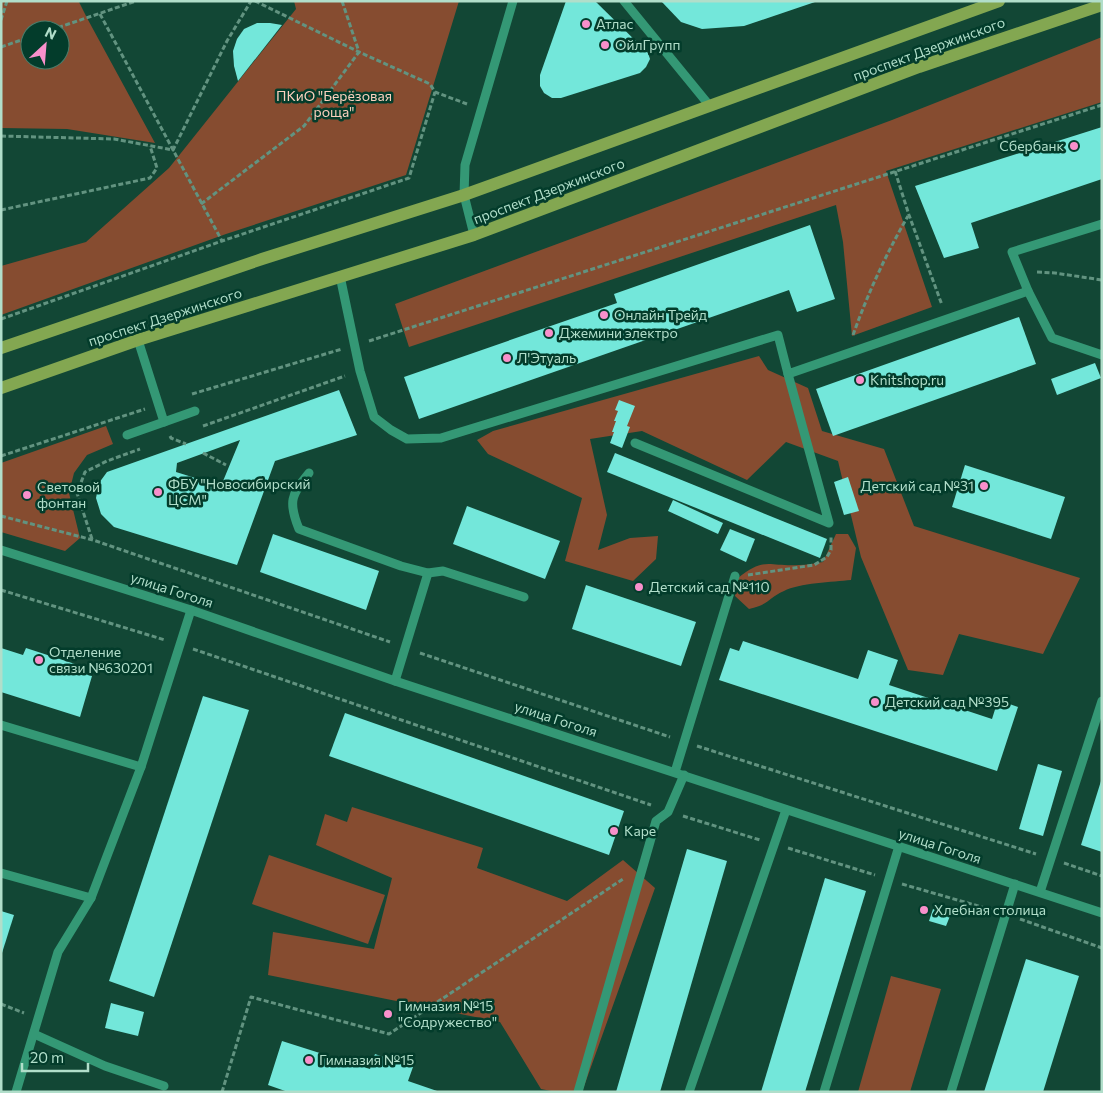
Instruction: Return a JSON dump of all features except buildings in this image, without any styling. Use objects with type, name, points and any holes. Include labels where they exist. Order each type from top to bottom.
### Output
[{"type":"main road","name":"проспект Дзержинского","points":[[1,348],[262,259],[464,195],[999,1]]},
{"type":"main road","name":"проспект Дзержинского","points":[[1,388],[138,340],[275,299],[340,276],[474,235],[919,67],[1102,5]]},
{"type":"street","points":[[474,235],[464,195],[465,165],[480,108],[513,1]]},
{"type":"street","points":[[624,1],[710,105]]},
{"type":"street","points":[[1102,224],[1012,252],[1028,291],[1052,338],[1102,355]]},
{"type":"street","points":[[340,276],[360,371],[374,417],[407,439],[441,438],[778,335],[829,523]]},
{"type":"street","points":[[788,374],[1028,291]]},
{"type":"street","points":[[138,340],[164,422]]},
{"type":"street","points":[[127,435],[195,411]]},
{"type":"street","points":[[635,443],[829,523]]},
{"type":"street","points":[[309,474],[298,487],[292,500],[293,513],[299,529],[400,566],[428,573],[442,571],[524,597]]},
{"type":"street","name":"улица Гоголя","points":[[1,550],[191,610],[395,681],[1102,913]]},
{"type":"street","points":[[395,681],[428,573]]},
{"type":"street","points":[[578,1092],[656,821],[668,812],[679,774],[684,742],[735,576]]},
{"type":"street","points":[[16,1092],[58,952],[90,898],[141,767],[191,610]]},
{"type":"street","points":[[1040,892],[1102,700]]},
{"type":"street","points":[[1,725],[141,767]]},
{"type":"street","points":[[689,1092],[786,810]]},
{"type":"street","points":[[824,1092],[899,846]]},
{"type":"street","points":[[1,873],[90,898]]},
{"type":"street","points":[[951,1092],[1015,884]]},
{"type":"street","points":[[34,1034],[105,1066],[164,1086]]},
{"type":"path","points":[[1,20],[7,1]]},
{"type":"path","points":[[70,24],[136,1]]},
{"type":"path","points":[[173,150],[226,41],[253,1],[430,84],[435,92],[480,108]]},
{"type":"path","points":[[342,1],[359,52]]},
{"type":"path","points":[[100,14],[222,241]]},
{"type":"path","points":[[1,47],[20,40]]},
{"type":"path","points":[[201,204],[304,126],[359,52]]},
{"type":"path","points":[[1,319],[222,241],[409,178],[435,92]]},
{"type":"path","points":[[294,363],[355,346],[1102,105]]},
{"type":"path","points":[[1,136],[114,139],[173,150]]},
{"type":"path","points":[[1,210],[150,178],[157,168],[150,146]]},
{"type":"path","points":[[895,171],[909,216],[947,319]]},
{"type":"path","points":[[846,354],[866,299],[888,251],[909,216]]},
{"type":"path","points":[[1019,271],[1055,273],[1102,280]]},
{"type":"path","points":[[199,428],[360,371]]},
{"type":"path","points":[[162,441],[180,434]]},
{"type":"path","points":[[93,540],[81,510],[77,493],[85,472],[108,461],[144,448]]},
{"type":"path","points":[[203,454],[226,465]]},
{"type":"path","points":[[1,516],[93,540],[684,742],[1102,876]]},
{"type":"path","points":[[735,576],[814,565],[827,557],[831,550],[829,523]]},
{"type":"path","points":[[1,590],[179,645],[668,812],[1005,914],[1102,948]]},
{"type":"path","points":[[222,1092],[251,998],[389,1034],[643,866]]},
{"type":"path","points":[[1,1004],[38,1019]]},
{"type":"green space","points":[[1,1],[81,1],[79,2],[87,18],[155,143],[67,129],[1,128]]},
{"type":"green space","name":"ПКиО \"Берёзовая роща\"","points":[[294,1],[459,1],[406,175],[226,234],[1,315],[1,266],[86,242],[169,168],[296,9]]},
{"type":"green space","points":[[1102,37],[1102,102],[886,171],[932,307],[852,336],[843,242],[836,205],[409,347],[395,304],[892,120]]},
{"type":"green space","points":[[759,356],[768,370],[808,388],[822,431],[884,449],[914,526],[1080,578],[1043,654],[959,634],[943,675],[908,670],[861,557],[838,461],[786,442],[747,480],[642,431],[590,439],[607,515],[598,550],[630,538],[658,536],[656,559],[633,581],[565,561],[582,498],[488,454],[477,440],[493,431]]},
{"type":"green space","points":[[106,426],[113,444],[87,455],[74,473],[69,493],[80,538],[65,551],[1,532],[1,463]]},
{"type":"green space","points":[[836,534],[848,534],[856,548],[851,580],[816,583],[790,588],[765,603],[749,609],[735,596],[738,578],[755,567],[767,564],[802,565],[823,562]]},
{"type":"green space","points":[[352,807],[483,848],[477,868],[567,901],[623,860],[655,888],[582,1092],[556,1092],[541,1089],[500,1022],[268,975],[273,932],[374,949],[392,878],[316,845],[325,814],[347,822]]},
{"type":"green space","points":[[269,855],[385,895],[368,944],[252,904]]},
{"type":"green space","points":[[891,976],[941,989],[910,1092],[858,1092]]},
{"type":"place","name":"Атлас","points":[[586,24]]},
{"type":"place","name":"ОйлГрупп","points":[[605,45]]},
{"type":"place","name":"Сбербанк","points":[[1074,146]]},
{"type":"place","name":"Онлайн Трейд","points":[[604,315]]},
{"type":"place","name":"Джемини электро","points":[[549,333]]},
{"type":"place","name":"Л'Этуаль","points":[[507,358]]},
{"type":"place","name":"Knitshop.ru","points":[[860,380]]},
{"type":"place","name":"Детский сад №31","points":[[984,486]]},
{"type":"place","name":"ФБУ \"Новосибирский ЦСМ\"","points":[[158,492]]},
{"type":"place","name":"Световой фонтан","points":[[27,495]]},
{"type":"place","name":"Детский сад №110","points":[[639,587]]},
{"type":"place","name":"Отделение связи №630201","points":[[39,660]]},
{"type":"place","name":"Детский сад №395","points":[[875,702]]},
{"type":"place","name":"Каре","points":[[614,831]]},
{"type":"place","name":"Хлебная столица","points":[[924,910]]},
{"type":"place","name":"Гимназия №15 \"Содружество\"","points":[[388,1014]]},
{"type":"place","name":"Гимназия №15","points":[[309,1060]]}]
